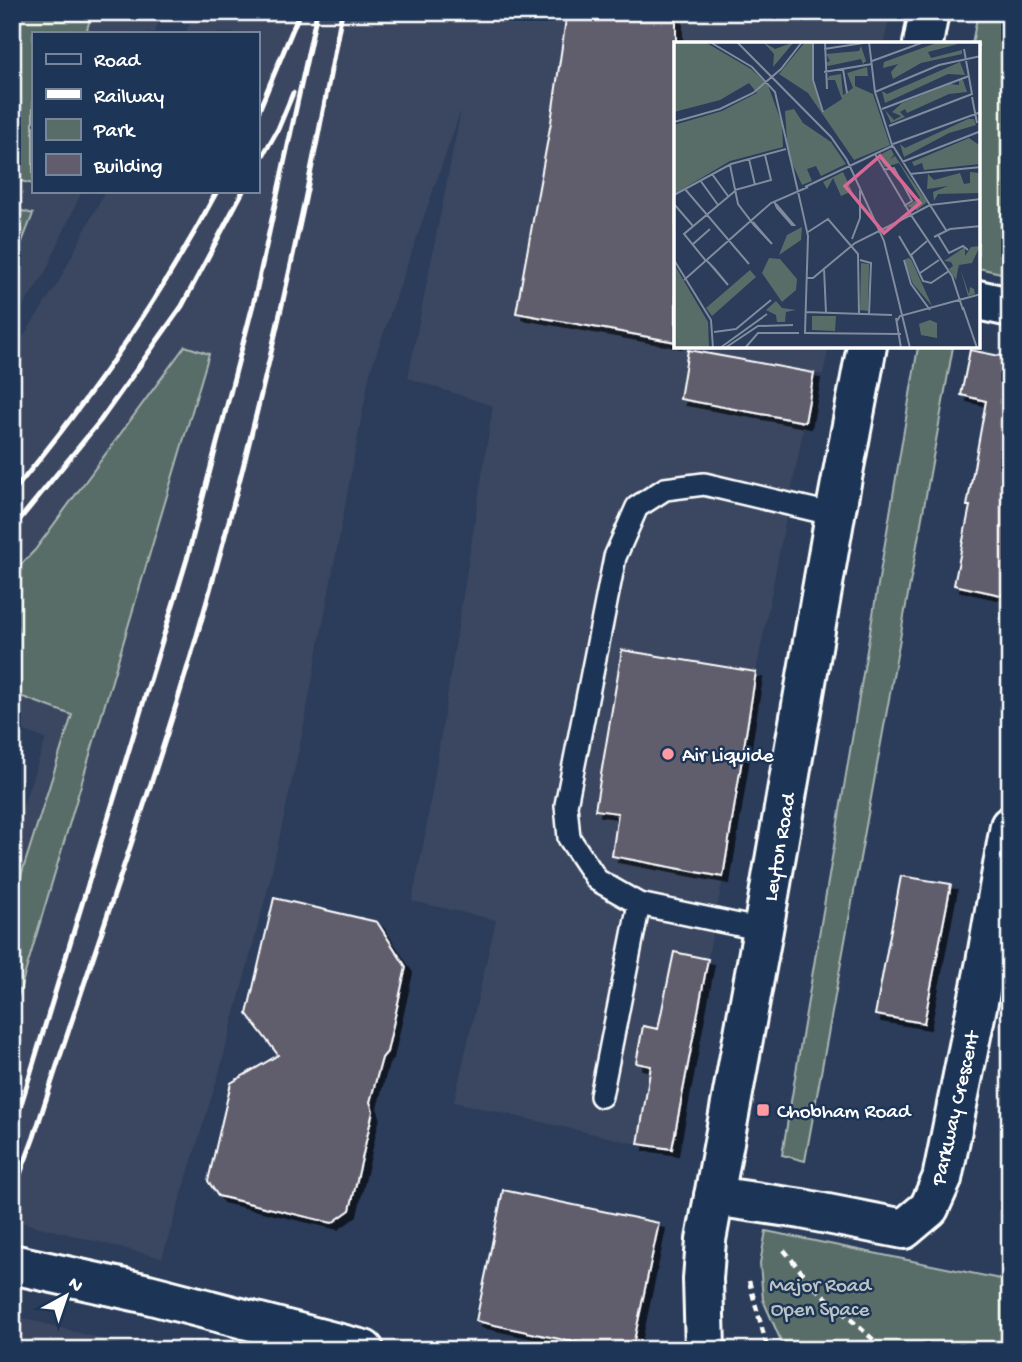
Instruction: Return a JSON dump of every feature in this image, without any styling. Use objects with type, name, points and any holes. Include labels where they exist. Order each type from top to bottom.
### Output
[{"type":"street","points":[[923,42],[929,12]]},
{"type":"street","points":[[980,300],[1010,307]]},
{"type":"street","name":"Leyton Road","points":[[705,1350],[703,1279],[706,1240],[731,1199],[763,930],[867,348]]},
{"type":"street","name":"Parkway Crescent","points":[[731,1199],[904,1229],[929,1208],[942,1179],[986,962],[1010,826]]},
{"type":"street","points":[[12,1264],[148,1294],[364,1350]]},
{"type":"lane","points":[[763,930],[639,904],[597,880],[569,838],[566,805],[615,557],[637,507],[665,489],[704,484],[835,515]]},
{"type":"lane","points":[[601,1096],[639,904]]},
{"type":"path","points":[[779,1243],[812,1285],[885,1350]]},
{"type":"path","points":[[748,1277],[768,1350]]},
{"type":"shaded area","points":[[12,12],[164,12],[154,32],[32,32],[32,192],[82,192],[44,275],[12,322]]},
{"type":"shaded area","points":[[196,12],[890,12],[884,42],[674,42],[674,348],[829,348],[823,374],[814,374],[756,672],[723,877],[672,1149],[638,1144],[454,1102],[496,920],[412,901],[425,836],[493,406],[408,378],[461,110],[370,372],[302,735],[269,884],[221,1066],[162,1258],[12,1220],[12,837],[46,739],[12,726],[12,354],[58,283],[104,192],[259,192],[259,32],[186,32]]},
{"type":"shaded area","points":[[12,1315],[134,1347],[133,1350],[12,1350]]},
{"type":"green space","points":[[12,12],[92,12],[86,32],[32,32],[32,184],[12,179]]},
{"type":"green space","points":[[978,12],[1010,12],[1010,275],[980,268],[980,42],[972,42]]},
{"type":"green space","points":[[12,208],[33,214],[12,267]]},
{"type":"green space","points":[[185,346],[209,354],[12,1017],[12,904],[72,715],[12,693],[12,574],[35,550]]},
{"type":"green space","points":[[918,348],[953,348],[805,1161],[782,1155]]},
{"type":"green space","name":"Major Road Open Space","points":[[766,1231],[1010,1281],[1010,1350],[785,1350],[763,1300],[760,1263]]},
{"type":"building","points":[[567,12],[676,12],[674,342],[516,313],[551,122]]},
{"type":"building","points":[[688,350],[814,373],[805,422],[680,399]]},
{"type":"building","points":[[970,350],[1010,358],[1010,597],[954,585],[970,506],[967,506],[986,401],[961,395]]},
{"type":"building","points":[[622,650],[756,672],[723,877],[612,856],[618,813],[595,810]]},
{"type":"building","points":[[901,876],[951,884],[924,1023],[875,1015]]},
{"type":"building","points":[[274,898],[377,922],[406,967],[387,1052],[382,1058],[370,1102],[373,1111],[350,1210],[332,1223],[218,1196],[208,1181],[231,1083],[278,1055],[247,1014]]},
{"type":"building","points":[[674,952],[708,959],[672,1149],[638,1144],[651,1066],[636,1063],[643,1026],[658,1029]]},
{"type":"building","points":[[503,1190],[659,1223],[632,1350],[611,1350],[476,1321]]},
{"type":"railway","points":[[259,110],[300,12]]},
{"type":"railway","points":[[12,1134],[187,559],[255,297],[317,12]]},
{"type":"railway","points":[[12,1196],[160,757],[226,531],[270,359],[342,12]]},
{"type":"railway","points":[[259,162],[278,129],[293,93]]},
{"type":"railway","points":[[12,493],[96,385],[148,309],[216,192]]},
{"type":"railway","points":[[12,529],[100,421],[182,306],[242,192]]},
{"type":"place","name":"Air Liquide","points":[[668,754]]},
{"type":"place","name":"Chobham Road","points":[[763,1110]]}]
